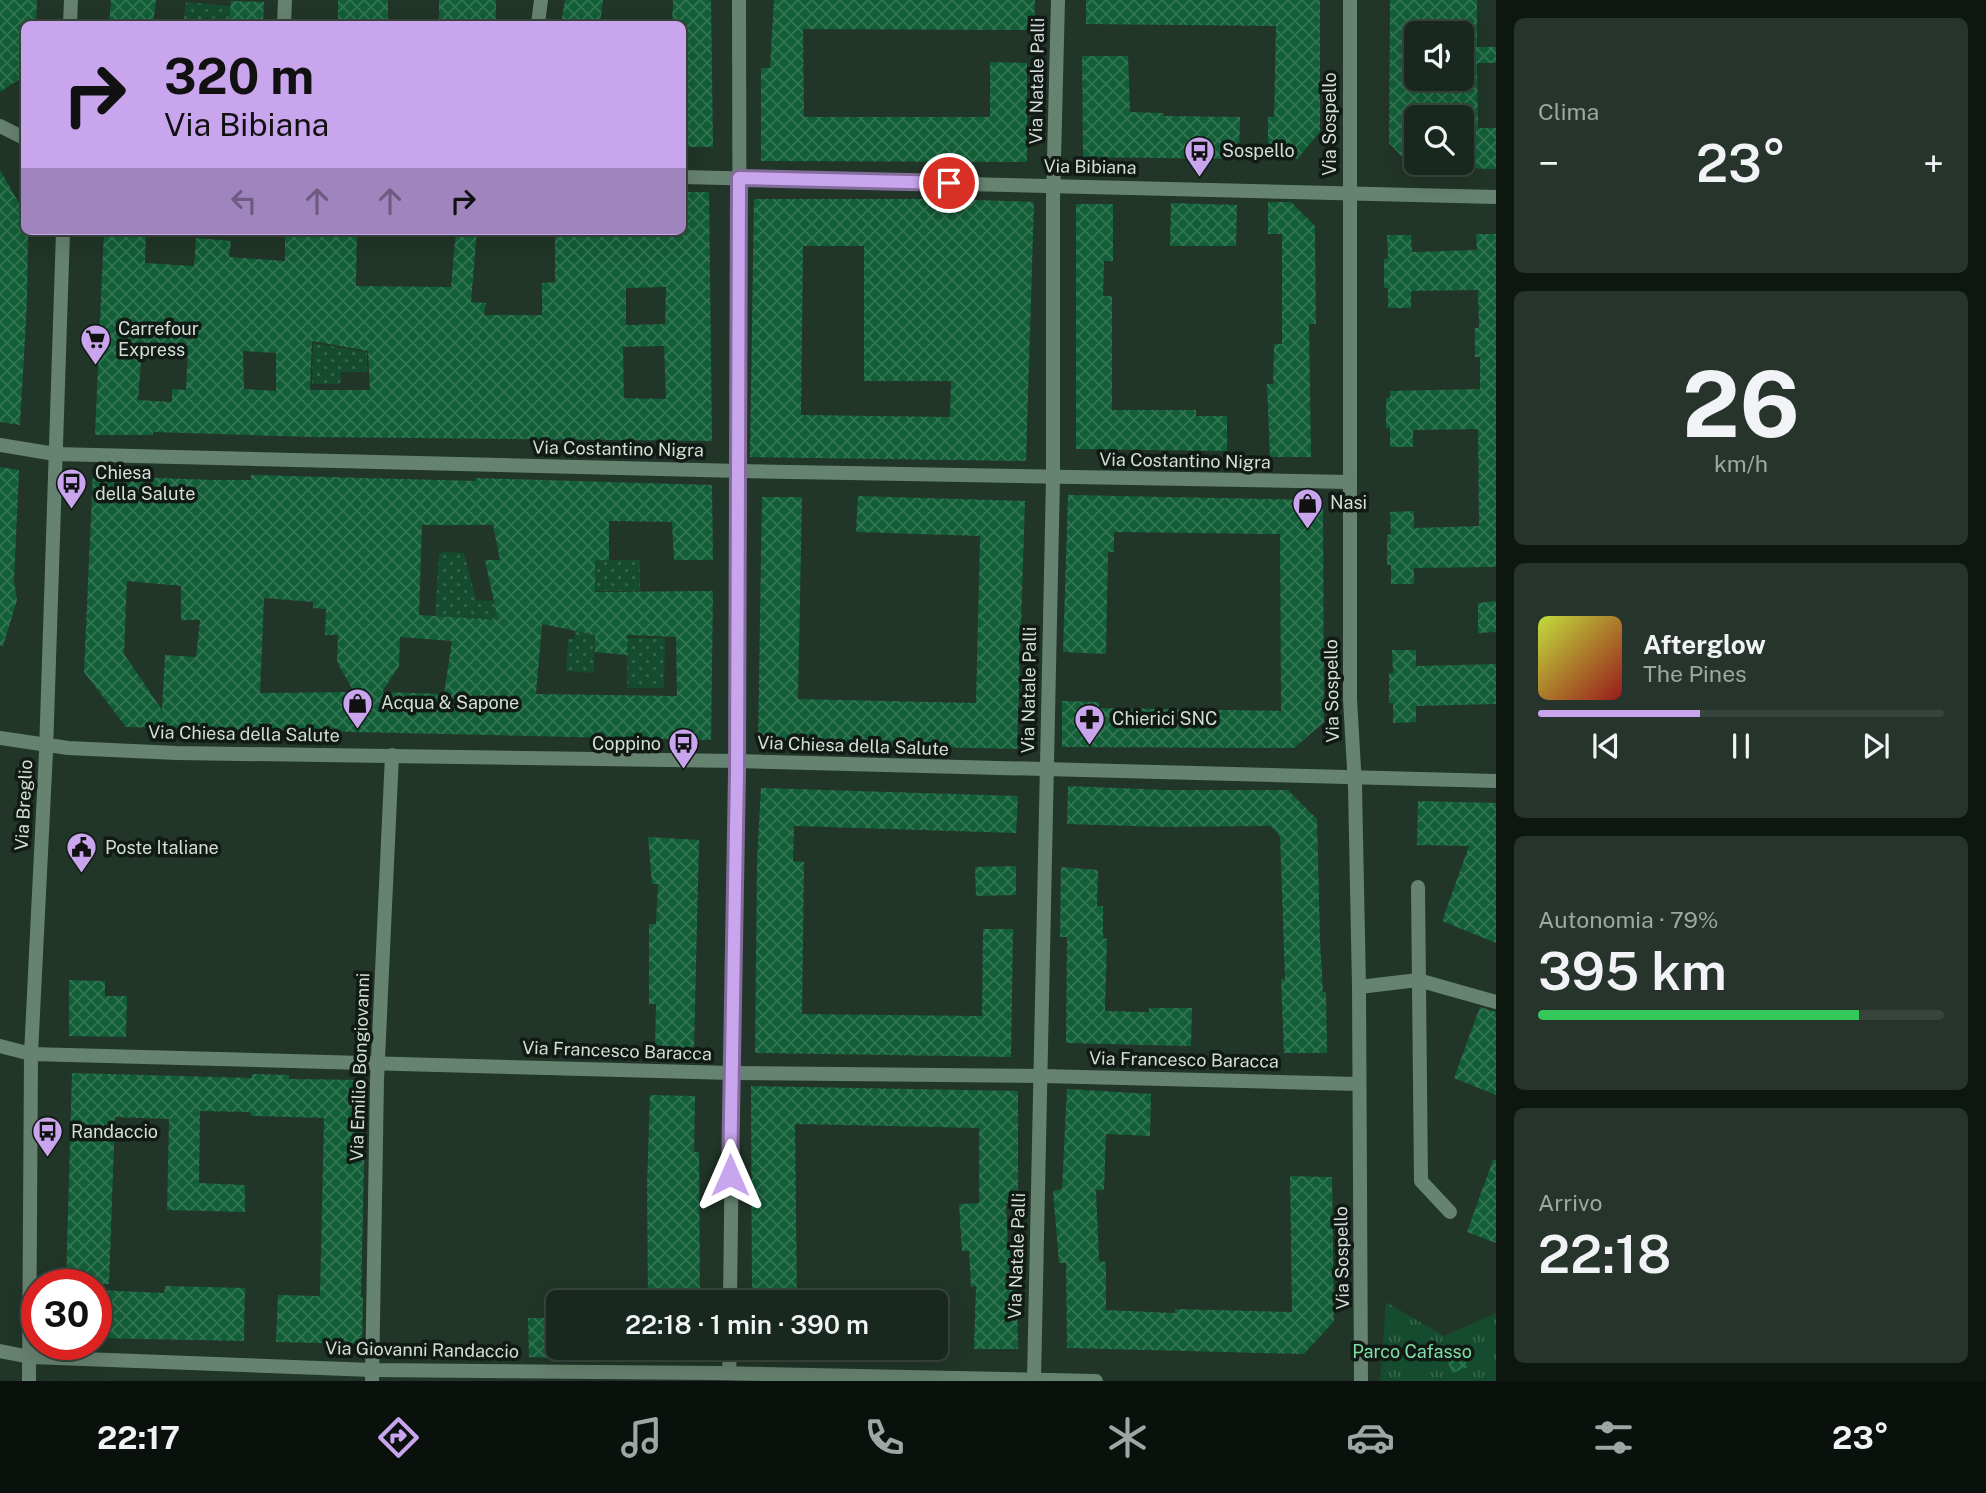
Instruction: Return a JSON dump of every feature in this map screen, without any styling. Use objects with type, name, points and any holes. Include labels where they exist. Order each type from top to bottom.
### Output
[{"type":"street","points":[[70,21],[71,0]]},
{"type":"street","points":[[284,21],[285,0]]},
{"type":"street","points":[[538,21],[541,0]]},
{"type":"street","points":[[730,1290],[740,471],[739,0]]},
{"type":"street","name":"Via Natale Palli","points":[[1034,1380],[1053,478],[1053,185],[1058,0]]},
{"type":"street","name":"Via Sospello","points":[[1350,0],[1350,699],[1355,777],[1359,987],[1361,1381]]},
{"type":"street","points":[[0,126],[21,136]]},
{"type":"street","name":"Via Bibiana","points":[[686,177],[1496,197]]},
{"type":"street","name":"Via Breglio","points":[[30,1269],[31,1054],[46,746],[63,235]]},
{"type":"street","name":"Via Costantino Nigra","points":[[0,445],[55,454],[1053,478],[1349,482]]},
{"type":"street","name":"Via Chiesa della Salute","points":[[0,738],[46,746],[137,752],[737,761],[1046,771],[1496,780]]},
{"type":"street","name":"Via Emilio Bongiovanni","points":[[372,1375],[378,1063],[392,755]]},
{"type":"street","points":[[1418,887],[1421,1181],[1450,1212]]},
{"type":"street","points":[[1359,987],[1418,980],[1496,1002]]},
{"type":"street","name":"Via Francesco Baracca","points":[[0,1046],[31,1054],[731,1073],[1042,1076],[1359,1084]]},
{"type":"street","name":"Via Giovanni Randaccio","points":[[0,1350],[21,1355]]},
{"type":"street","name":"Via Breglio","points":[[29,1381],[30,1360]]},
{"type":"street","name":"Via Giovanni Randaccio","points":[[87,1360],[372,1375],[729,1373],[1096,1381]]},
{"type":"street","points":[[729,1373],[730,1360]]},
{"type":"green space","points":[[186,2],[231,6],[230,20],[204,18],[204,21],[183,21]]},
{"type":"green space","points":[[313,343],[367,352],[367,372],[341,372],[340,384],[312,384]]},
{"type":"green space","points":[[464,553],[476,600],[510,601],[516,621],[435,616],[439,554]]},
{"type":"green space","points":[[595,560],[640,560],[640,591],[595,591]]},
{"type":"green space","points":[[575,631],[595,635],[594,673],[566,671],[568,639],[574,639]]},
{"type":"green space","points":[[627,638],[665,638],[664,688],[627,688]]},
{"type":"green space","name":"Parco Cafasso","points":[[1386,1302],[1444,1336],[1496,1313],[1496,1381],[1380,1381]]},
{"type":"building","points":[[0,0],[37,0],[36,21],[21,21],[21,78],[0,92]]},
{"type":"building","points":[[111,0],[156,0],[153,21],[109,21]]},
{"type":"building","points":[[338,0],[388,0],[388,21],[338,21]]},
{"type":"building","points":[[439,0],[496,0],[496,21],[439,21]]},
{"type":"building","points":[[565,0],[603,0],[600,21],[562,21]]},
{"type":"building","points":[[673,0],[711,0],[713,147],[686,147],[686,21],[672,21]]},
{"type":"building","points":[[774,0],[1035,0],[1034,30],[803,29],[804,117],[990,117],[990,62],[1027,63],[1027,162],[761,161],[761,68],[770,68]]},
{"type":"building","points":[[1086,0],[1320,0],[1320,132],[1297,159],[1268,159],[1268,117],[1274,117],[1276,26],[1086,24]]},
{"type":"building","points":[[1390,0],[1477,0],[1477,47],[1496,47],[1496,63],[1477,63],[1478,128],[1496,128],[1496,169],[1474,168],[1474,105],[1404,105],[1404,159],[1389,143]]},
{"type":"building","points":[[231,1],[264,2],[263,21],[229,21]]},
{"type":"building","points":[[1082,56],[1128,56],[1130,112],[1163,113],[1164,116],[1240,117],[1239,159],[1083,157]]},
{"type":"building","points":[[0,170],[21,207],[21,235],[28,235],[20,425],[0,422]]},
{"type":"building","points":[[686,192],[709,192],[712,441],[311,437],[153,432],[153,435],[95,435],[104,235],[146,235],[145,263],[194,266],[196,238],[231,241],[229,257],[285,261],[285,235],[357,235],[356,286],[451,287],[456,235],[477,235],[471,302],[486,303],[484,315],[542,315],[542,283],[555,282],[555,235],[686,235]],"holes":[[[666,287],[665,324],[626,325],[626,288]],[[312,341],[368,351],[370,390],[310,390]],[[664,346],[666,399],[624,398],[623,347]],[[188,350],[186,390],[172,389],[172,402],[138,400],[141,361]],[[243,351],[276,353],[276,391],[244,389]]]},
{"type":"building","points":[[754,199],[1034,202],[1026,461],[750,457]],"holes":[[[803,246],[864,246],[864,381],[951,381],[950,417],[801,415]]]},
{"type":"building","points":[[1268,202],[1291,202],[1315,226],[1316,324],[1309,324],[1311,457],[1270,457],[1267,384],[1273,384],[1274,344],[1282,344],[1282,234],[1268,234]]},
{"type":"building","points":[[1171,203],[1237,205],[1236,246],[1170,246]]},
{"type":"building","points":[[1076,204],[1113,204],[1113,261],[1104,261],[1103,296],[1112,296],[1112,410],[1196,410],[1196,416],[1227,416],[1227,451],[1076,449]]},
{"type":"building","points":[[1476,234],[1496,234],[1496,567],[1414,568],[1414,584],[1391,584],[1391,565],[1387,565],[1387,535],[1391,534],[1390,512],[1414,511],[1414,528],[1479,526],[1478,429],[1413,430],[1413,447],[1390,447],[1390,428],[1386,428],[1386,398],[1390,397],[1390,391],[1480,389],[1480,357],[1475,357],[1475,328],[1479,328],[1478,290],[1411,291],[1411,308],[1388,308],[1388,288],[1384,288],[1384,259],[1388,258],[1387,235],[1411,235],[1412,252],[1477,250]]},
{"type":"building","points":[[0,467],[19,470],[14,581],[17,600],[3,646],[0,645]]},
{"type":"building","points":[[93,471],[132,472],[132,477],[213,480],[251,480],[251,475],[712,485],[713,560],[674,560],[672,522],[609,521],[609,560],[595,560],[595,592],[713,591],[711,740],[126,727],[84,672]],"holes":[[[422,525],[493,525],[500,560],[485,560],[498,620],[419,615]],[[127,581],[181,586],[181,620],[200,620],[196,657],[165,655],[162,710],[124,654]],[[264,598],[313,602],[313,608],[326,609],[325,635],[338,635],[337,662],[354,692],[260,693]],[[542,624],[595,635],[595,652],[627,655],[627,635],[676,637],[677,696],[536,694]],[[400,637],[452,641],[444,694],[382,692],[399,666]]]},
{"type":"building","points":[[1068,495],[1323,500],[1324,722],[1294,748],[1062,747],[1062,701],[1099,702],[1099,708],[1281,711],[1280,534],[1114,532],[1114,552],[1108,552],[1106,654],[1063,652]]},
{"type":"building","points":[[858,496],[1025,501],[1017,749],[758,743],[762,497],[802,497],[798,699],[976,703],[980,536],[856,532]]},
{"type":"building","points":[[1496,601],[1496,632],[1478,633],[1478,603]]},
{"type":"building","points":[[1392,650],[1416,650],[1416,666],[1496,664],[1496,704],[1416,706],[1416,722],[1393,723],[1393,703],[1389,703],[1389,673],[1393,673]]},
{"type":"building","points":[[1068,786],[1166,790],[1288,790],[1317,819],[1320,941],[1323,992],[1326,992],[1327,1053],[1284,1053],[1281,979],[1285,979],[1280,836],[1271,826],[1067,824]]},
{"type":"building","points":[[761,788],[1018,796],[1016,833],[794,826],[793,861],[804,862],[802,1014],[982,1016],[983,929],[1013,929],[1011,1057],[755,1053],[757,861]]},
{"type":"building","points":[[1418,801],[1496,803],[1496,943],[1442,921],[1469,846],[1417,845]]},
{"type":"building","points":[[648,837],[699,840],[694,1048],[655,1048],[656,1004],[649,1004],[649,924],[656,924],[658,884],[652,884]]},
{"type":"building","points":[[1016,866],[1016,895],[976,896],[975,867]]},
{"type":"building","points":[[1061,867],[1098,870],[1097,906],[1103,906],[1103,938],[1107,939],[1105,1011],[1149,1012],[1149,1008],[1192,1008],[1191,1046],[1066,1043],[1067,937],[1060,937]]},
{"type":"building","points":[[69,980],[105,981],[105,996],[127,996],[126,1037],[69,1036]]},
{"type":"building","points":[[1480,1007],[1496,1012],[1496,1095],[1454,1078]]},
{"type":"building","points":[[72,1073],[252,1078],[252,1074],[289,1075],[289,1079],[366,1080],[362,1344],[276,1342],[278,1295],[320,1296],[324,1118],[200,1111],[199,1183],[245,1185],[245,1212],[167,1210],[169,1119],[115,1117],[110,1269],[66,1269]]},
{"type":"building","points":[[751,1086],[1018,1091],[1018,1203],[1006,1203],[1008,1249],[1016,1249],[1018,1349],[974,1349],[976,1286],[971,1287],[969,1251],[962,1251],[959,1204],[979,1203],[979,1128],[795,1124],[797,1290],[752,1290]]},
{"type":"building","points":[[1067,1089],[1151,1094],[1150,1136],[1106,1134],[1104,1190],[1096,1190],[1099,1261],[1106,1262],[1106,1310],[1175,1313],[1175,1309],[1292,1312],[1290,1176],[1332,1177],[1334,1321],[1304,1354],[1067,1348],[1066,1263],[1059,1263],[1053,1191],[1062,1189]]},
{"type":"building","points":[[650,1095],[695,1096],[694,1152],[699,1152],[700,1290],[648,1290]]},
{"type":"building","points":[[1493,1160],[1496,1160],[1496,1243],[1467,1232]]},
{"type":"building","points":[[165,1286],[245,1288],[244,1341],[112,1338],[112,1291],[164,1293]]},
{"type":"building","points":[[528,1318],[546,1318],[546,1358],[529,1357]]},
{"type":"building","points":[[1460,1346],[1468,1367],[1452,1373],[1444,1352]]},
{"type":"place","name":"Sospello","points":[[1199,178]]},
{"type":"place","name":"Carrefour Express","points":[[95,366]]},
{"type":"place","name":"Chiesa della Salute","points":[[72,510]]},
{"type":"place","name":"Nasi","points":[[1307,530]]},
{"type":"place","name":"Acqua & Sapone","points":[[358,730]]},
{"type":"place","name":"Chierici SNC","points":[[1089,746]]},
{"type":"place","name":"Coppino","points":[[684,771]]},
{"type":"place","name":"Poste Italiane","points":[[82,875]]},
{"type":"place","name":"Randaccio","points":[[48,1159]]},
{"type":"route","points":[[730,1175],[740,471],[739,178],[949,183]]}]
